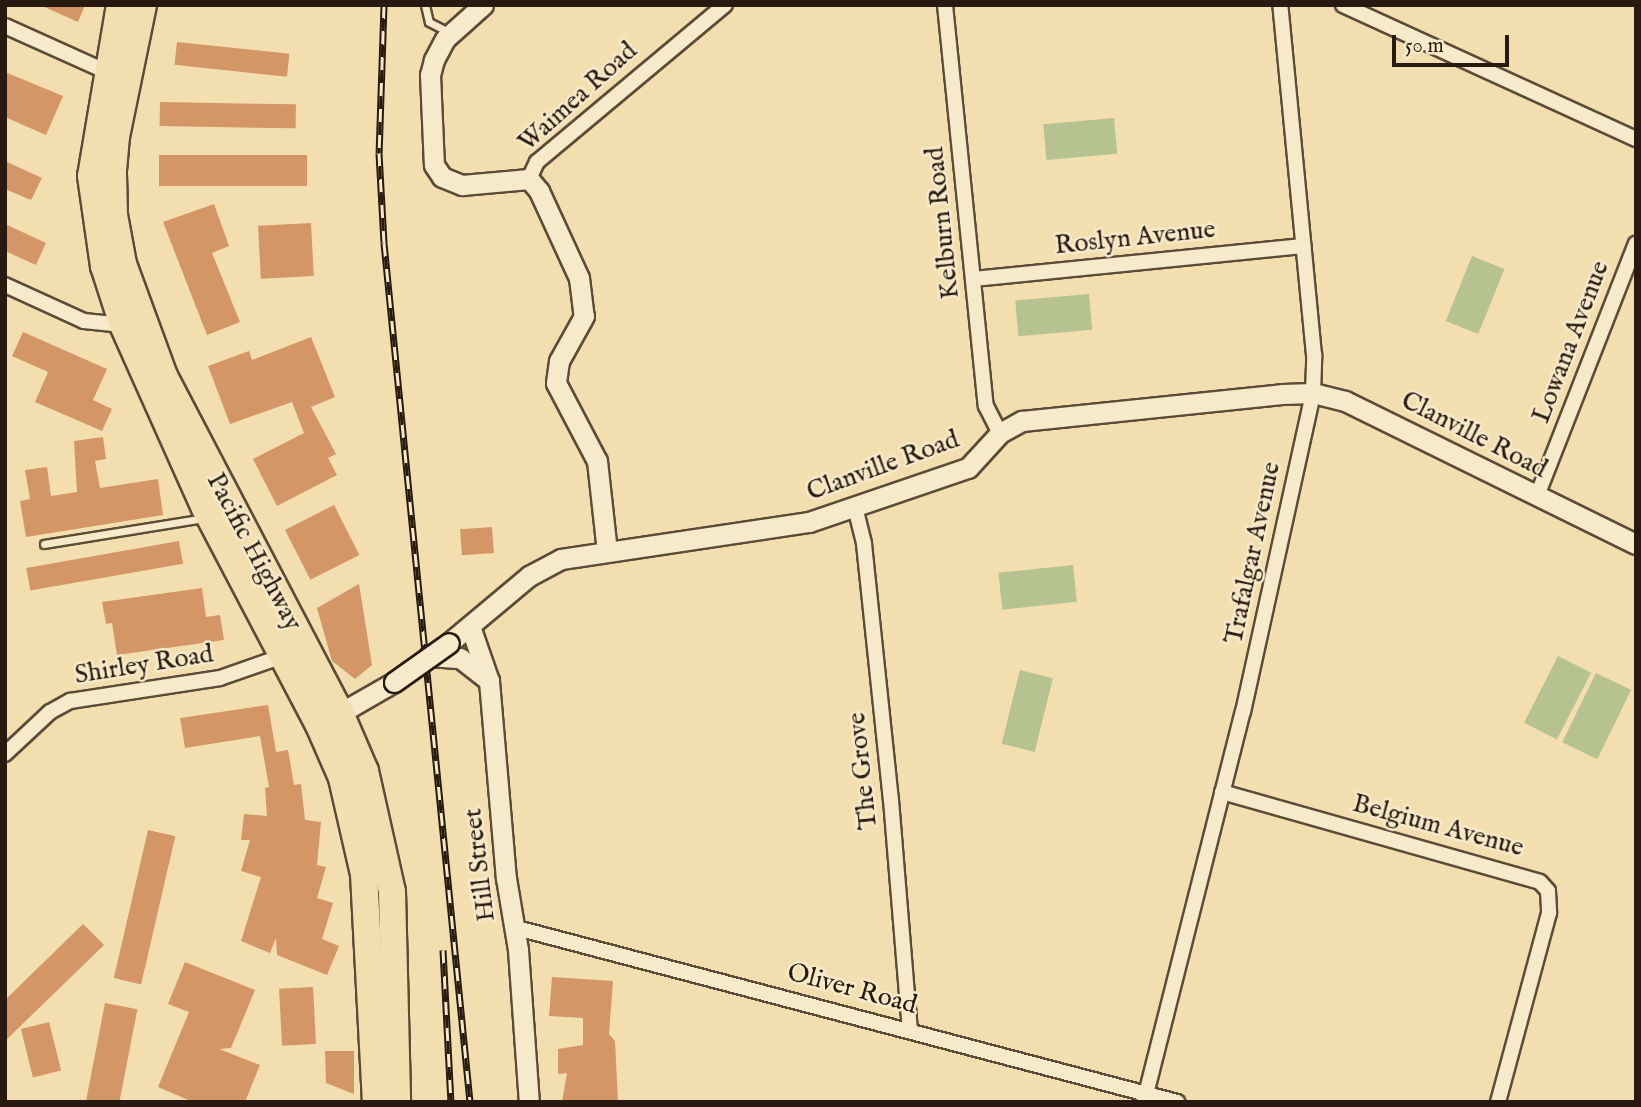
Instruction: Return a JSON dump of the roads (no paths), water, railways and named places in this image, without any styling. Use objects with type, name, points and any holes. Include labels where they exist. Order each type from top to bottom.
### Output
[{"type":"highway","name":"Pacific Highway","points":[[120,5],[105,71],[91,176],[94,217],[122,325],[209,517],[294,650]]},
{"type":"highway","name":"Pacific Highway","points":[[143,5],[115,149],[114,215],[123,264],[163,376],[329,719],[365,771],[392,892],[397,1102]]},
{"type":"highway","name":"Pacific Highway","points":[[329,719],[359,835],[373,972],[376,1102]]},
{"type":"street","points":[[451,34],[483,5]]},
{"type":"street","name":"Waimea Road","points":[[451,34],[434,60],[430,75],[431,148],[442,177],[462,185],[529,179],[537,162],[724,5]]},
{"type":"street","name":"Kelburn Road","points":[[945,5],[986,405],[1000,433]]},
{"type":"street","name":"Trafalgar Avenue","points":[[1145,1098],[1222,792],[1313,393],[1303,246],[1280,5]]},
{"type":"street","points":[[1343,5],[1636,139]]},
{"type":"street","points":[[5,26],[105,71]]},
{"type":"street","points":[[529,179],[539,191],[585,298],[582,322],[555,375],[562,397],[597,461],[607,551]]},
{"type":"street","name":"Lowana Avenue","points":[[1537,496],[1636,244]]},
{"type":"street","name":"Roslyn Avenue","points":[[973,279],[1303,246]]},
{"type":"street","points":[[5,285],[84,321],[122,325]]},
{"type":"street","name":"Clanville Road","points":[[329,719],[394,682],[429,656],[450,649],[470,626],[545,566],[607,551],[809,522],[968,468],[1000,433],[1031,419],[1313,393],[1365,410],[1636,544]]},
{"type":"street","name":"The Grove","points":[[855,507],[864,544],[890,787],[910,1030]]},
{"type":"street","name":"Hill Street","points":[[470,626],[489,681],[529,1102]]},
{"type":"street","points":[[450,649],[489,681]]},
{"type":"street","name":"Shirley Road","points":[[5,754],[50,712],[70,701],[220,678],[294,650]]},
{"type":"street","name":"Belgium Avenue","points":[[1222,792],[1540,882],[1548,891],[1549,913],[1498,1102]]},
{"type":"street","name":"Oliver Road","points":[[513,927],[910,1030],[1145,1098],[1177,1102]]},
{"type":"lane","points":[[425,5],[429,22],[451,34]]},
{"type":"lane","points":[[44,544],[209,517]]},
{"type":"railway","points":[[384,5],[379,153],[384,243],[470,1102]]},
{"type":"railway","points":[[443,950],[451,1102]]}]
